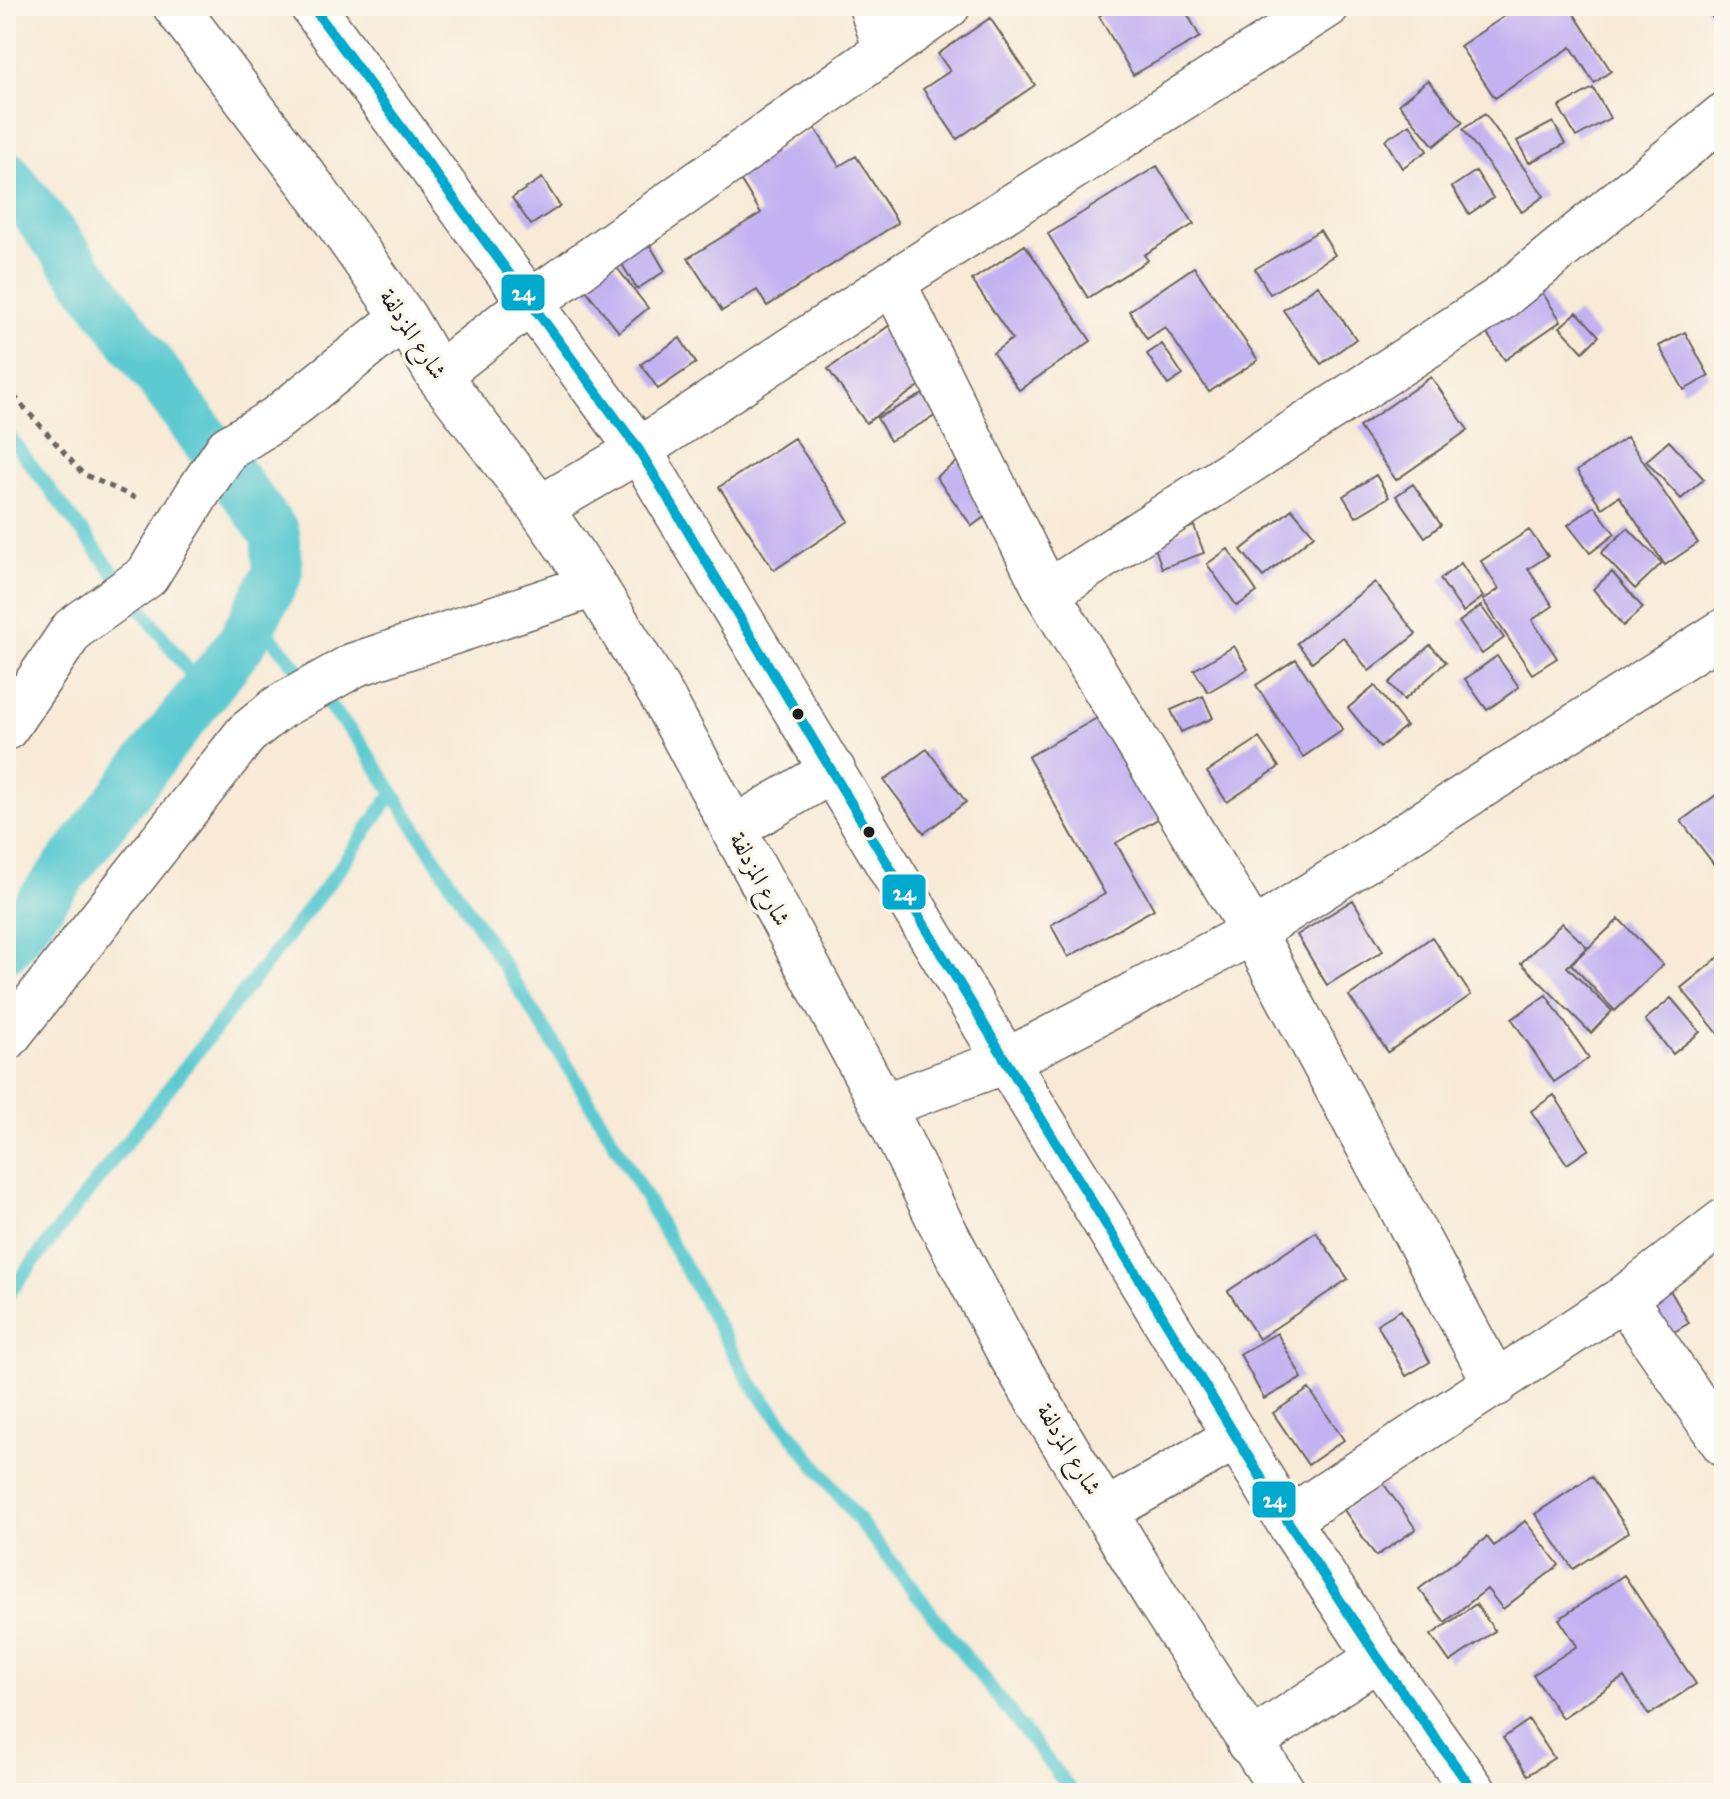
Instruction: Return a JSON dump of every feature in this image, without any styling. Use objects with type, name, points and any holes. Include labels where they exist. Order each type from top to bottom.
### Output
[{"type":"street","name":"شارع المزدلفة","points":[[175,6],[311,185],[404,317],[438,375],[540,508],[594,585],[663,698],[883,1106],[1008,1351],[1157,1598],[1284,1793]]},
{"type":"street","points":[[312,6],[639,450],[1006,1061],[1287,1520],[1378,1658],[1475,1793]]},
{"type":"street","points":[[871,6],[886,50]]},
{"type":"street","points":[[438,375],[531,302],[948,6]]},
{"type":"street","points":[[540,508],[639,450],[893,282],[1327,6]]},
{"type":"street","points":[[1047,593],[1498,300],[1724,115]]},
{"type":"street","points":[[893,282],[1047,593],[1253,932],[1496,1384]]},
{"type":"street","points":[[6,728],[73,629],[147,576],[228,448],[277,418],[404,317]]},
{"type":"street","points":[[6,1039],[246,734],[278,708],[354,665],[594,585]]},
{"type":"street","points":[[883,1106],[1006,1061],[1253,932],[1724,631]]},
{"type":"street","points":[[733,829],[833,770]]},
{"type":"street","points":[[1287,1520],[1624,1298],[1724,1221]]},
{"type":"street","points":[[1624,1298],[1724,1444]]},
{"type":"street","points":[[1106,1511],[1236,1437]]},
{"type":"street","points":[[1249,1743],[1378,1658]]},
{"type":"path","points":[[6,387],[83,474],[181,519]]},
{"type":"building","points":[[1117,6],[1183,6],[1200,37],[1133,75],[1099,16]]},
{"type":"building","points":[[1520,6],[1569,6],[1611,71],[1594,83],[1571,47],[1495,98],[1460,46]]},
{"type":"building","points":[[1704,6],[1724,6],[1724,33]]},
{"type":"building","points":[[990,18],[1035,85],[957,139],[923,89],[950,71],[938,54]]},
{"type":"building","points":[[1428,80],[1463,122],[1434,146],[1399,104]]},
{"type":"building","points":[[1593,88],[1610,118],[1576,137],[1559,107]]},
{"type":"building","points":[[1485,114],[1544,196],[1522,212],[1463,129]]},
{"type":"building","points":[[1553,122],[1565,144],[1529,163],[1517,141]]},
{"type":"building","points":[[1410,124],[1427,151],[1402,168],[1385,140]]},
{"type":"building","points":[[815,128],[839,166],[856,156],[898,223],[767,306],[757,290],[722,311],[688,258],[761,213],[738,176]]},
{"type":"building","points":[[1157,166],[1194,224],[1144,255],[1148,260],[1088,298],[1048,234]]},
{"type":"building","points":[[1476,171],[1493,198],[1469,214],[1452,187]]},
{"type":"building","points":[[542,178],[560,206],[531,225],[512,198]]},
{"type":"building","points":[[1320,230],[1335,255],[1270,294],[1255,269]]},
{"type":"building","points":[[643,233],[665,271],[637,289],[614,251]]},
{"type":"building","points":[[1025,245],[1091,341],[1019,390],[993,353],[1012,339],[972,280]]},
{"type":"building","points":[[608,256],[648,308],[619,332],[578,280]]},
{"type":"building","points":[[1194,267],[1258,360],[1209,392],[1165,327],[1147,339],[1129,311]]},
{"type":"building","points":[[1536,283],[1561,321],[1505,360],[1479,322]]},
{"type":"building","points":[[1318,285],[1356,339],[1321,364],[1283,310]]},
{"type":"building","points":[[1577,312],[1599,336],[1583,352],[1560,327]]},
{"type":"building","points":[[890,325],[928,380],[866,423],[828,369]]},
{"type":"building","points":[[1685,332],[1709,376],[1684,390],[1659,346]]},
{"type":"building","points":[[680,338],[696,363],[658,389],[641,364]]},
{"type":"building","points":[[1162,344],[1183,375],[1168,385],[1147,354]]},
{"type":"building","points":[[1431,377],[1468,430],[1396,480],[1359,427]]},
{"type":"building","points":[[923,394],[935,416],[890,441],[877,418]]},
{"type":"building","points":[[1627,437],[1698,543],[1665,565],[1619,496],[1602,508],[1577,471]]},
{"type":"building","points":[[794,438],[849,521],[774,570],[719,487]]},
{"type":"building","points":[[1669,441],[1704,479],[1681,499],[1646,461]]},
{"type":"building","points":[[960,460],[995,509],[972,526],[936,477]]},
{"type":"building","points":[[1376,475],[1389,497],[1356,517],[1343,496]]},
{"type":"building","points":[[1413,484],[1441,525],[1425,537],[1396,496]]},
{"type":"building","points":[[1594,506],[1615,534],[1590,553],[1568,525]]},
{"type":"building","points":[[1292,509],[1314,535],[1263,577],[1241,550]]},
{"type":"building","points":[[1194,526],[1204,553],[1162,568],[1153,542]]},
{"type":"building","points":[[1628,528],[1662,563],[1635,589],[1601,553]]},
{"type":"building","points":[[1529,530],[1548,556],[1528,569],[1553,606],[1532,620],[1557,658],[1532,674],[1483,600],[1499,589],[1481,561]]},
{"type":"building","points":[[1228,549],[1257,592],[1237,606],[1207,564]]},
{"type":"building","points":[[1461,563],[1483,597],[1463,612],[1440,579]]},
{"type":"building","points":[[1612,572],[1643,608],[1623,626],[1593,589]]},
{"type":"building","points":[[1375,582],[1416,634],[1369,671],[1343,637],[1312,662],[1297,643]]},
{"type":"building","points":[[1481,606],[1504,638],[1482,654],[1459,622]]},
{"type":"building","points":[[1430,645],[1446,662],[1404,700],[1389,683]]},
{"type":"building","points":[[1234,646],[1248,669],[1208,692],[1194,670]]},
{"type":"building","points":[[1497,656],[1519,687],[1487,710],[1465,679]]},
{"type":"building","points":[[1296,659],[1343,730],[1303,757],[1256,685]]},
{"type":"building","points":[[1375,686],[1406,726],[1380,747],[1348,708]]},
{"type":"building","points":[[1203,696],[1213,718],[1181,732],[1171,710]]},
{"type":"building","points":[[1106,713],[1163,816],[1116,843],[1154,909],[1068,957],[1051,925],[1105,894],[1028,757]]},
{"type":"building","points":[[1259,738],[1279,767],[1227,802],[1207,772]]},
{"type":"building","points":[[927,749],[966,802],[924,833],[884,780]]},
{"type":"building","points":[[1724,789],[1724,861],[1716,867],[1681,821]]},
{"type":"building","points":[[1353,900],[1383,951],[1327,985],[1297,935]]},
{"type":"building","points":[[1619,919],[1663,965],[1615,1011],[1571,964]]},
{"type":"building","points":[[1562,923],[1587,947],[1567,967],[1612,1011],[1591,1033],[1521,963]]},
{"type":"building","points":[[1432,937],[1471,995],[1388,1052],[1349,996]]},
{"type":"building","points":[[1724,953],[1724,1041],[1681,988]]},
{"type":"building","points":[[1546,995],[1589,1058],[1554,1082],[1512,1019]]},
{"type":"building","points":[[1671,998],[1700,1032],[1673,1054],[1645,1020]]},
{"type":"building","points":[[1554,1095],[1589,1149],[1567,1164],[1531,1111]]},
{"type":"building","points":[[1316,1232],[1348,1279],[1259,1339],[1228,1291]]},
{"type":"building","points":[[1663,1278],[1689,1323],[1662,1339],[1636,1293]]},
{"type":"building","points":[[1401,1310],[1430,1362],[1406,1376],[1377,1324]]},
{"type":"building","points":[[1277,1333],[1302,1378],[1264,1399],[1240,1354]]},
{"type":"building","points":[[1309,1389],[1344,1440],[1308,1465],[1273,1413]]},
{"type":"building","points":[[1592,1476],[1629,1532],[1573,1569],[1535,1514]]},
{"type":"building","points":[[1383,1483],[1416,1529],[1376,1556],[1344,1510]]},
{"type":"building","points":[[1525,1521],[1559,1565],[1503,1609],[1487,1589],[1445,1622],[1419,1589],[1487,1537],[1494,1546]]},
{"type":"building","points":[[1624,1575],[1696,1684],[1649,1715],[1624,1677],[1562,1718],[1533,1675],[1577,1646],[1559,1619]]},
{"type":"building","points":[[1476,1604],[1495,1631],[1450,1662],[1431,1635]]},
{"type":"building","points":[[1529,1720],[1554,1758],[1528,1775],[1503,1738]]},
{"type":"waterway","points":[[6,175],[275,534],[278,573],[242,642],[6,947]]},
{"type":"waterway","points":[[6,432],[204,691]]},
{"type":"waterway","points":[[252,615],[360,742],[561,1055],[750,1382],[1073,1793]]},
{"type":"waterway","points":[[6,1297],[335,875],[393,793]]},
{"type":"transit line","name":"24","points":[[312,6],[639,450],[1006,1061],[1287,1520],[1378,1658],[1475,1793]]}]
